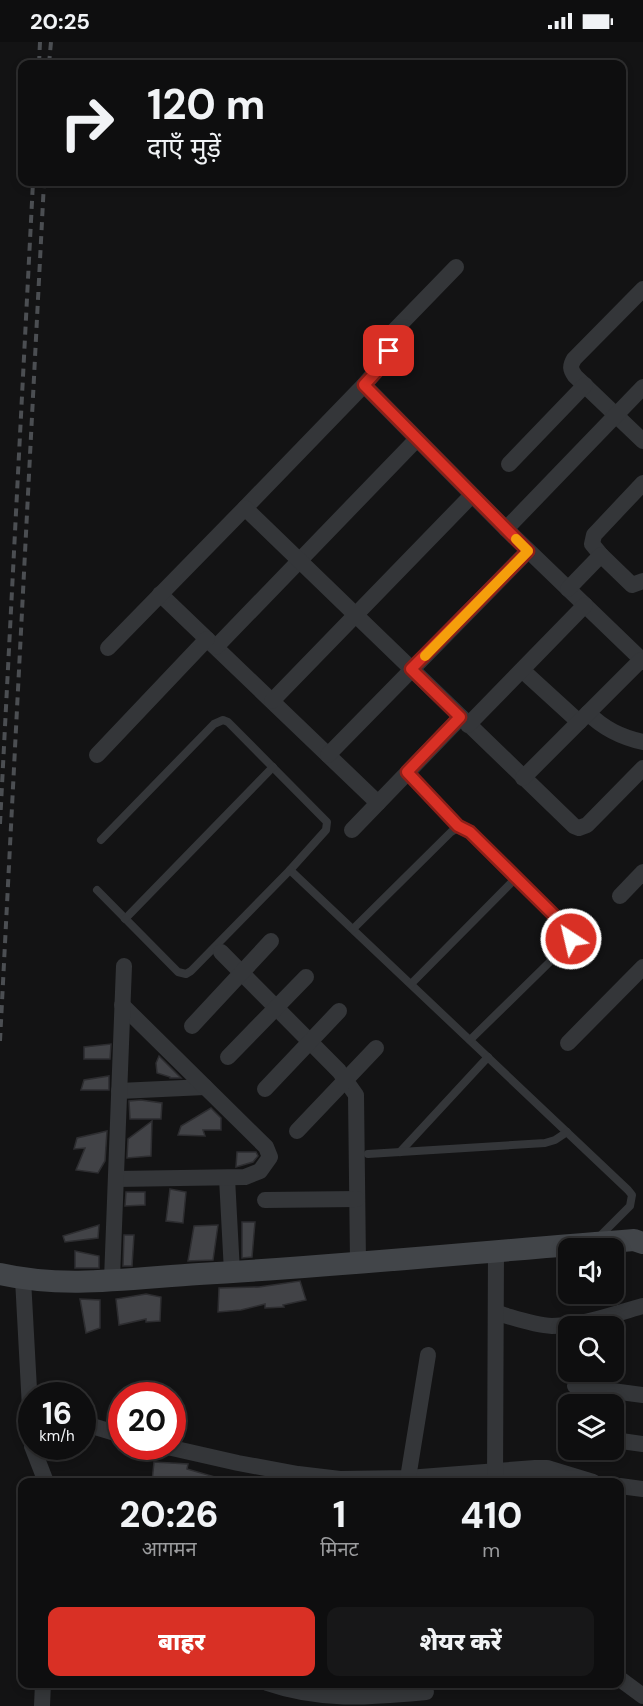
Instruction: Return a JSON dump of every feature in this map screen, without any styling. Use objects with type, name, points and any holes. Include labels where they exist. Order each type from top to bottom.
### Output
[{"type":"street","points":[[108,648],[364,385],[389,356],[387,341],[389,336],[456,267]]},
{"type":"street","points":[[643,289],[574,359],[571,365],[571,371],[643,441]]},
{"type":"street","points":[[364,385],[528,551],[642,661],[523,778]]},
{"type":"street","points":[[509,464],[585,385]]},
{"type":"street","points":[[506,529],[643,387]]},
{"type":"street","points":[[97,755],[211,643],[299,561],[417,439]]},
{"type":"street","points":[[643,483],[594,535],[592,544],[632,585],[637,585],[643,580]]},
{"type":"street","points":[[272,701],[472,495]]},
{"type":"street","points":[[245,507],[523,778],[579,828],[587,825],[643,768]]},
{"type":"street","points":[[328,755],[528,551]]},
{"type":"street","points":[[568,589],[601,555]]},
{"type":"street","points":[[160,594],[378,802]]},
{"type":"street","points":[[352,830],[407,772],[522,670],[585,605]]},
{"type":"street","points":[[522,670],[583,718],[610,731],[643,742]]},
{"type":"street","points":[[620,896],[643,872]]},
{"type":"street","points":[[192,1026],[271,941]]},
{"type":"street","points":[[222,951],[346,1079],[356,1095],[358,1262]]},
{"type":"street","points":[[112,1279],[124,966]]},
{"type":"street","points":[[568,1043],[641,972]]},
{"type":"street","points":[[228,1057],[306,977]]},
{"type":"street","points":[[116,1179],[252,1176],[260,1171],[270,1157],[269,1152],[122,1005]]},
{"type":"street","points":[[265,1089],[339,1011]]},
{"type":"street","points":[[297,1131],[376,1048]]},
{"type":"street","points":[[119,1091],[205,1087]]},
{"type":"street","points":[[227,1178],[232,1272]]},
{"type":"street","points":[[265,1200],[357,1199]]},
{"type":"street","points":[[624,1241],[640,1240]]},
{"type":"street","points":[[0,1275],[56,1281],[112,1279],[232,1272],[558,1246]]},
{"type":"street","points":[[495,1477],[496,1251]]},
{"type":"street","points":[[23,1279],[29,1382]]},
{"type":"street","points":[[497,1313],[551,1326],[578,1323],[643,1306]]},
{"type":"street","points":[[428,1356],[408,1478],[495,1477],[547,1468],[579,1478]]},
{"type":"street","points":[[575,1386],[643,1395]]},
{"type":"street","points":[[624,1441],[643,1444]]},
{"type":"street","points":[[186,1451],[308,1478]]},
{"type":"street","points":[[38,1460],[46,1478]]},
{"type":"street","points":[[624,1487],[643,1489]]},
{"type":"street","points":[[624,1682],[643,1696]]},
{"type":"street","points":[[42,1706],[43,1688]]},
{"type":"street","points":[[284,1688],[304,1694],[331,1697],[427,1694]]},
{"type":"lane","points":[[97,890],[178,972],[186,974],[290,870],[326,830],[327,822],[228,722],[223,720],[218,721],[101,840]]},
{"type":"lane","points":[[126,919],[273,767]]},
{"type":"lane","points":[[407,772],[458,826],[470,832],[566,927],[571,939],[470,1040]]},
{"type":"lane","points":[[353,929],[451,832],[463,829]]},
{"type":"lane","points":[[290,870],[632,1195],[630,1206],[597,1238]]},
{"type":"lane","points":[[411,984],[516,878]]},
{"type":"lane","points":[[400,1152],[489,1057]]},
{"type":"lane","points":[[368,1155],[545,1143],[567,1132]]},
{"type":"building","points":[[111,1044],[110,1059],[84,1059],[84,1047]]},
{"type":"building","points":[[159,1056],[181,1078],[170,1078],[157,1073],[156,1063]]},
{"type":"building","points":[[109,1076],[109,1090],[81,1090],[84,1080]]},
{"type":"building","points":[[129,1101],[162,1103],[161,1119],[130,1119]]},
{"type":"building","points":[[211,1108],[221,1118],[221,1130],[203,1130],[205,1136],[178,1135],[181,1126]]},
{"type":"building","points":[[152,1121],[151,1156],[127,1158],[128,1139]]},
{"type":"building","points":[[107,1131],[105,1161],[98,1173],[76,1170],[85,1148],[74,1149],[77,1138]]},
{"type":"building","points":[[237,1152],[256,1152],[258,1156],[253,1162],[236,1167]]},
{"type":"building","points":[[170,1189],[186,1192],[183,1223],[166,1221]]},
{"type":"building","points":[[126,1192],[145,1192],[145,1205],[125,1206]]},
{"type":"building","points":[[242,1222],[255,1222],[252,1257],[242,1258]]},
{"type":"building","points":[[99,1225],[98,1238],[65,1242],[63,1236]]},
{"type":"building","points":[[218,1225],[213,1260],[188,1261],[194,1226]]},
{"type":"building","points":[[124,1235],[134,1235],[132,1266],[123,1266]]},
{"type":"building","points":[[75,1251],[99,1256],[99,1268],[75,1268]]},
{"type":"building","points":[[300,1281],[306,1300],[283,1305],[284,1307],[265,1308],[265,1304],[241,1310],[218,1312],[219,1288],[259,1287]]},
{"type":"building","points":[[146,1294],[161,1297],[160,1321],[146,1322],[146,1319],[119,1325],[116,1299]]},
{"type":"building","points":[[80,1299],[100,1300],[100,1328],[86,1333]]},
{"type":"building","points":[[154,1462],[188,1464],[187,1469],[218,1478],[152,1478]]},
{"type":"railway","points":[[39,60],[40,42]]},
{"type":"railway","points":[[49,60],[51,42]]},
{"type":"railway","points":[[0,824],[33,186]]},
{"type":"railway","points":[[0,1041],[44,186]]},
{"type":"slow traffic","points":[[425,656],[528,551],[516,539]]},
{"type":"route","points":[[389,351],[386,361],[364,385],[528,551],[411,669],[460,717],[407,772],[458,826],[470,832],[566,927],[571,939]]}]
